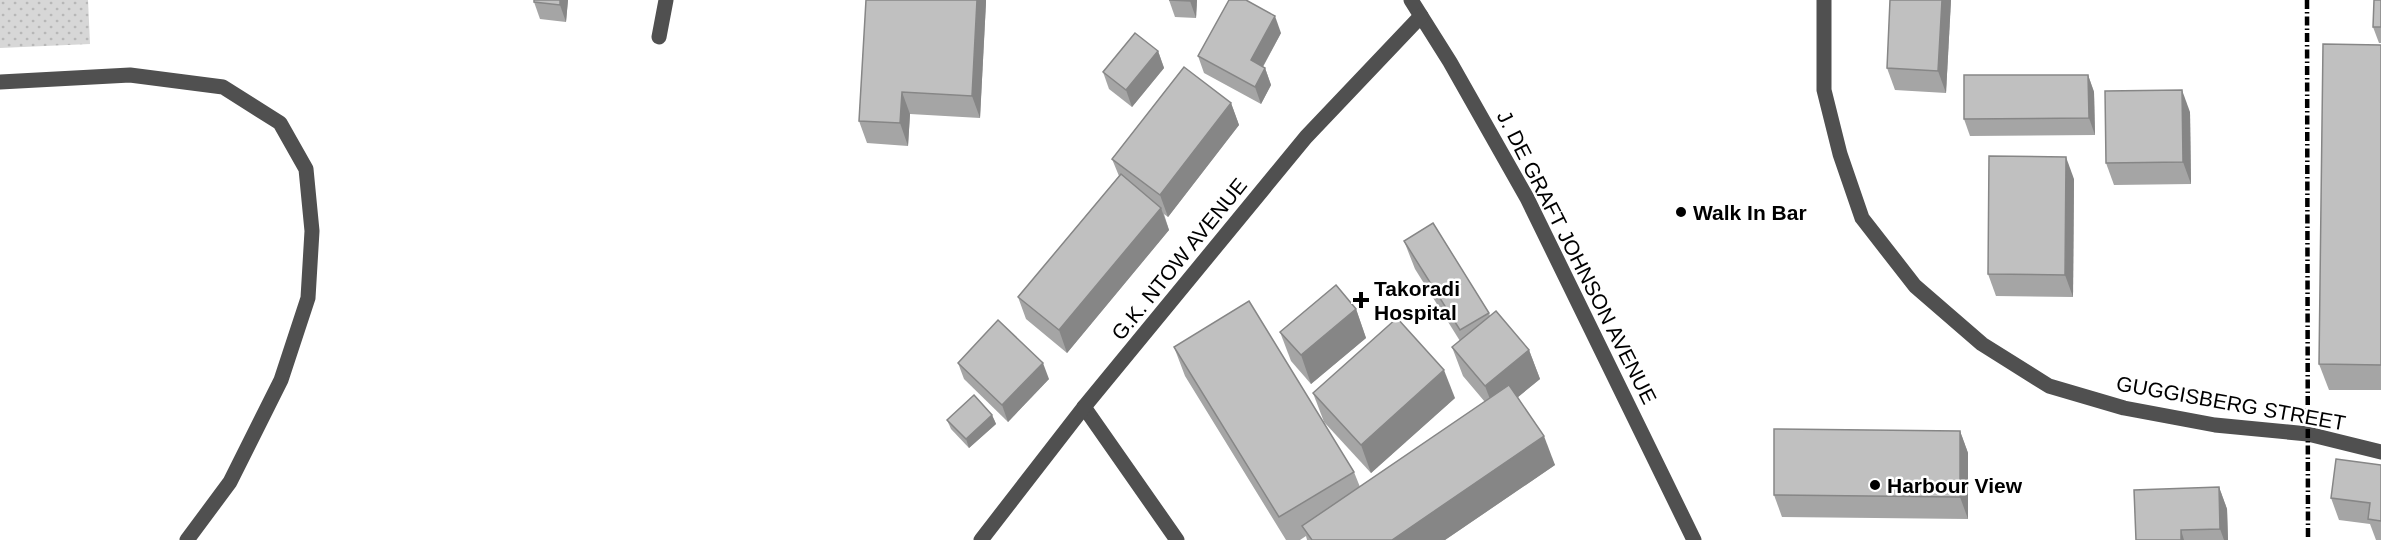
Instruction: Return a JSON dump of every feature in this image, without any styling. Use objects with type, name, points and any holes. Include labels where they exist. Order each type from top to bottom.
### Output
[{"type":"street","points":[[659,37],[666,0]]},
{"type":"street","name":"J. DE GRAFT JOHNSON AVENUE","points":[[1411,0],[1527,198],[1694,540]]},
{"type":"street","name":"GUGGISBERG STREET","points":[[1824,0],[1824,90],[1840,154],[1862,218],[1915,286],[1982,344],[2049,386],[2124,408],[2216,425],[2308,434],[2381,452]]},
{"type":"street","name":"G.K. NTOW AVENUE","points":[[981,540],[1084,407],[1306,137],[1421,16]]},
{"type":"street","points":[[0,82],[130,75],[223,87],[280,123],[306,169],[312,231],[308,298],[276,391],[230,482],[187,540]]},
{"type":"street","points":[[1084,407],[1178,540]]},
{"type":"shaded area","points":[[0,0],[88,0],[90,44],[0,48]]},
{"type":"building","points":[[534,0],[560,0],[560,5],[534,2]]},
{"type":"building","points":[[866,0],[977,0],[972,96],[902,92],[900,123],[859,121]]},
{"type":"building","points":[[1229,0],[1246,0],[1275,16],[1251,60],[1265,68],[1255,87],[1198,56]]},
{"type":"building","points":[[1890,0],[1942,0],[1938,71],[1887,68]]},
{"type":"building","points":[[2374,0],[2381,0],[2381,27],[2373,27]]},
{"type":"building","points":[[1135,33],[1158,51],[1126,90],[1103,72]]},
{"type":"building","points":[[2323,44],[2381,45],[2381,365],[2319,364]]},
{"type":"building","points":[[1184,67],[1231,103],[1160,195],[1112,159]]},
{"type":"building","points":[[1964,75],[2088,75],[2089,118],[1964,119]]},
{"type":"building","points":[[2182,90],[2183,162],[2106,163],[2105,91]]},
{"type":"building","points":[[1989,156],[2066,157],[2065,275],[1988,274]]},
{"type":"building","points":[[1121,174],[1161,208],[1059,330],[1018,297]]},
{"type":"building","points":[[1433,223],[1489,313],[1460,330],[1404,241]]},
{"type":"building","points":[[1336,285],[1356,309],[1301,355],[1280,332]]},
{"type":"building","points":[[1249,301],[1354,472],[1279,517],[1174,347]]},
{"type":"building","points":[[1496,311],[1529,350],[1485,386],[1452,347]]},
{"type":"building","points":[[1397,318],[1444,370],[1361,445],[1313,393]]},
{"type":"building","points":[[998,320],[1043,363],[1002,405],[958,363]]},
{"type":"building","points":[[1509,385],[1544,436],[1392,540],[1312,540],[1302,526]]},
{"type":"building","points":[[974,395],[992,415],[966,439],[947,420]]},
{"type":"building","name":"Harbour View","points":[[1774,429],[1960,431],[1960,497],[1774,495]]},
{"type":"building","points":[[2336,459],[2381,465],[2381,521],[2368,519],[2370,503],[2331,498]]},
{"type":"building","points":[[2219,487],[2220,529],[2181,530],[2181,540],[2136,540],[2134,490]]},
{"type":"railway","points":[[2307,0],[2308,540]]},
{"type":"place","name":"Walk In Bar","points":[[1681,212]]},
{"type":"place","name":"Takoradi Hospital","points":[[1361,300]]},
{"type":"place","name":"Harbour View","points":[[1875,485]]}]
